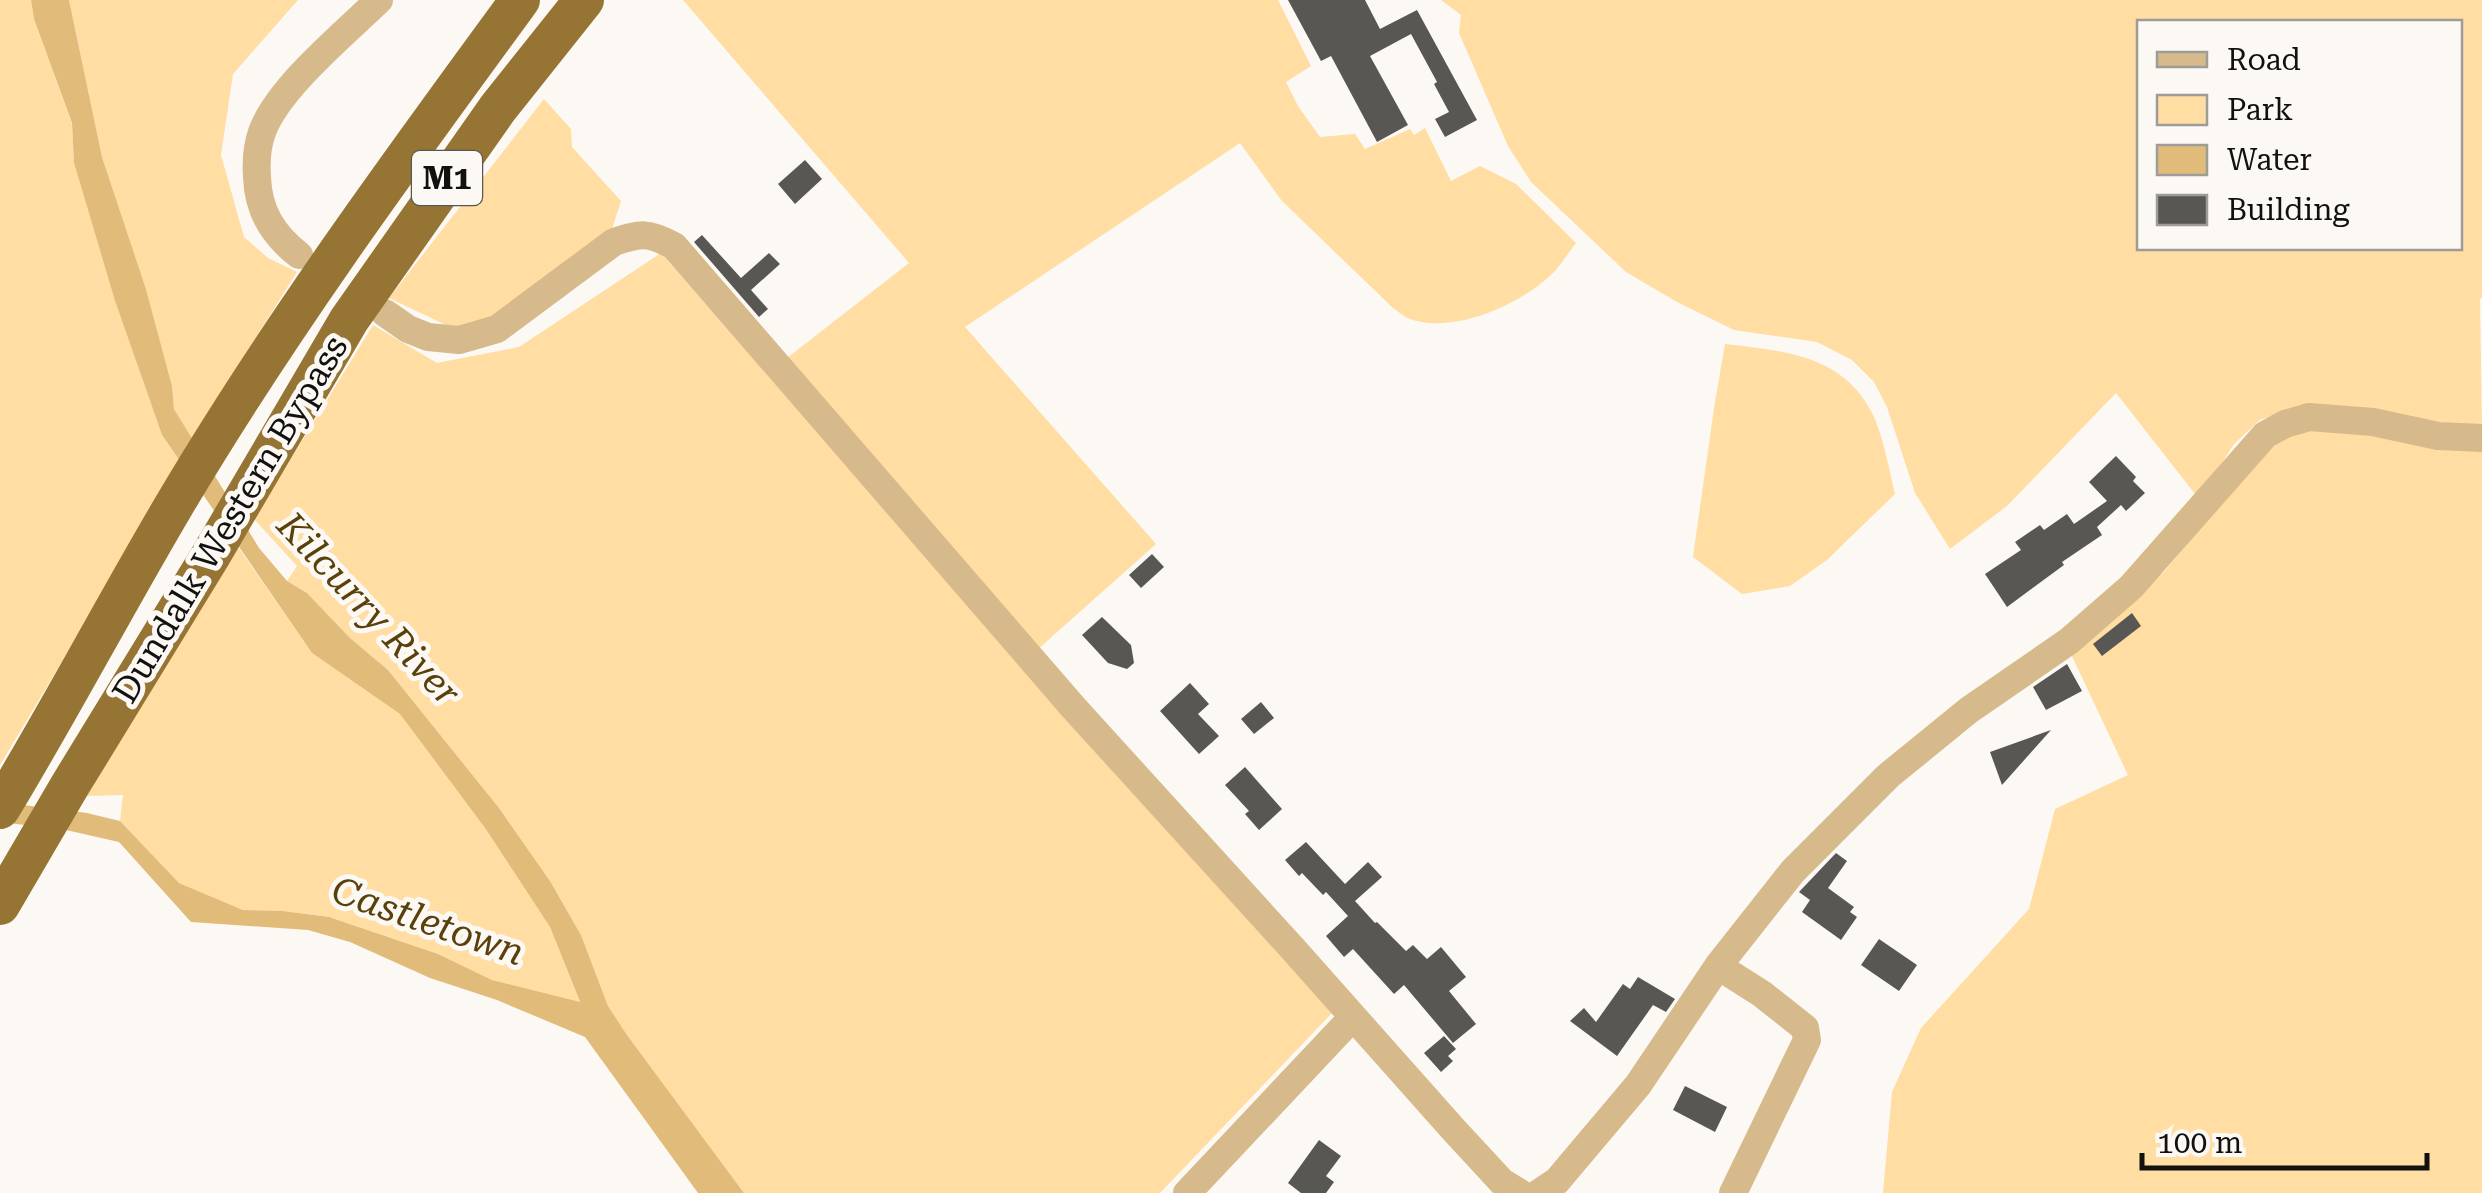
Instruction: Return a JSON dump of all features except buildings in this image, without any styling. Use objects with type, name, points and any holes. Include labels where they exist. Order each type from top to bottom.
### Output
[{"type":"highway","name":"Dundalk Western Bypass","points":[[9,794],[212,443],[406,155],[520,0]]},
{"type":"highway","name":"Dundalk Western Bypass","points":[[0,905],[360,304],[498,108],[584,0]]},
{"type":"street","points":[[299,255],[279,239],[258,193],[256,160],[262,132],[278,101],[379,0]]},
{"type":"street","points":[[385,313],[408,330],[428,337],[459,340],[497,329],[614,242],[637,234],[652,234],[674,246],[1073,707],[1502,1182],[1520,1193]]},
{"type":"street","points":[[1540,1193],[1557,1181],[1638,1084],[1718,966],[1794,871],[1888,776],[1969,710],[2070,641],[2131,588],[2266,435],[2309,417],[2373,422],[2438,436],[2482,438]]},
{"type":"street","points":[[1718,966],[1805,1028],[1807,1040],[1733,1193]]},
{"type":"street","points":[[1187,1193],[1354,1018]]},
{"type":"green space","points":[[0,0],[31,0],[34,19],[72,124],[74,163],[115,301],[162,435],[181,463],[0,765]]},
{"type":"green space","points":[[69,0],[298,0],[233,74],[221,155],[244,237],[268,258],[297,272],[192,439],[174,409],[172,386],[146,289],[102,157]]},
{"type":"green space","points":[[683,0],[1278,0],[1311,66],[1286,82],[1320,137],[1355,134],[1365,149],[1410,129],[1414,135],[1425,128],[1451,181],[1480,166],[1516,184],[1576,243],[1552,274],[1506,305],[1449,323],[1413,320],[1393,308],[1282,201],[1240,143],[965,327],[1156,544],[1037,650],[787,358],[909,263]]},
{"type":"green space","points":[[1441,0],[2482,0],[2482,427],[2317,408],[2261,419],[2234,444],[2199,499],[2116,393],[2007,506],[1950,549],[1915,493],[1887,407],[1874,382],[1852,360],[1817,342],[1734,330],[1626,272],[1531,182],[1508,146],[1459,33],[1461,15]]},
{"type":"green space","points":[[544,99],[571,129],[572,147],[621,201],[610,235],[491,320],[450,327],[389,298]]},
{"type":"green space","points":[[661,253],[1332,1013],[1160,1193],[744,1193],[608,1006],[581,935],[550,881],[499,808],[388,670],[307,593],[287,581],[297,566],[254,519],[373,325],[437,363],[519,347]]},
{"type":"green space","points":[[1725,344],[1791,354],[1847,380],[1874,417],[1895,494],[1827,560],[1790,586],[1742,594],[1693,557]]},
{"type":"green space","points":[[2354,430],[2482,451],[2482,1193],[1883,1193],[1892,1092],[1921,1028],[2029,909],[2055,809],[2128,775],[2071,654],[2164,572],[2262,454],[2298,431]]},
{"type":"green space","points":[[236,544],[312,653],[400,714],[485,828],[550,927],[580,1003],[492,980],[438,954],[329,917],[243,910],[179,883],[120,821],[123,795],[87,796]]},
{"type":"water","points":[[31,0],[69,0],[102,157],[146,289],[172,386],[174,409],[259,548],[287,581],[307,593],[388,670],[499,808],[550,881],[581,935],[608,1006],[744,1193],[698,1193],[585,1037],[497,1000],[430,978],[350,942],[308,930],[191,922],[119,842],[66,830],[0,822],[0,802],[120,821],[179,883],[243,910],[329,917],[438,954],[492,980],[580,1002],[550,927],[485,828],[400,714],[312,653],[162,435],[115,301],[74,163],[72,123],[34,19]]},
{"type":"water label","name":"Kilcurry River","points":[[369,609]]},
{"type":"water label","name":"Castletown","points":[[428,921]]}]
